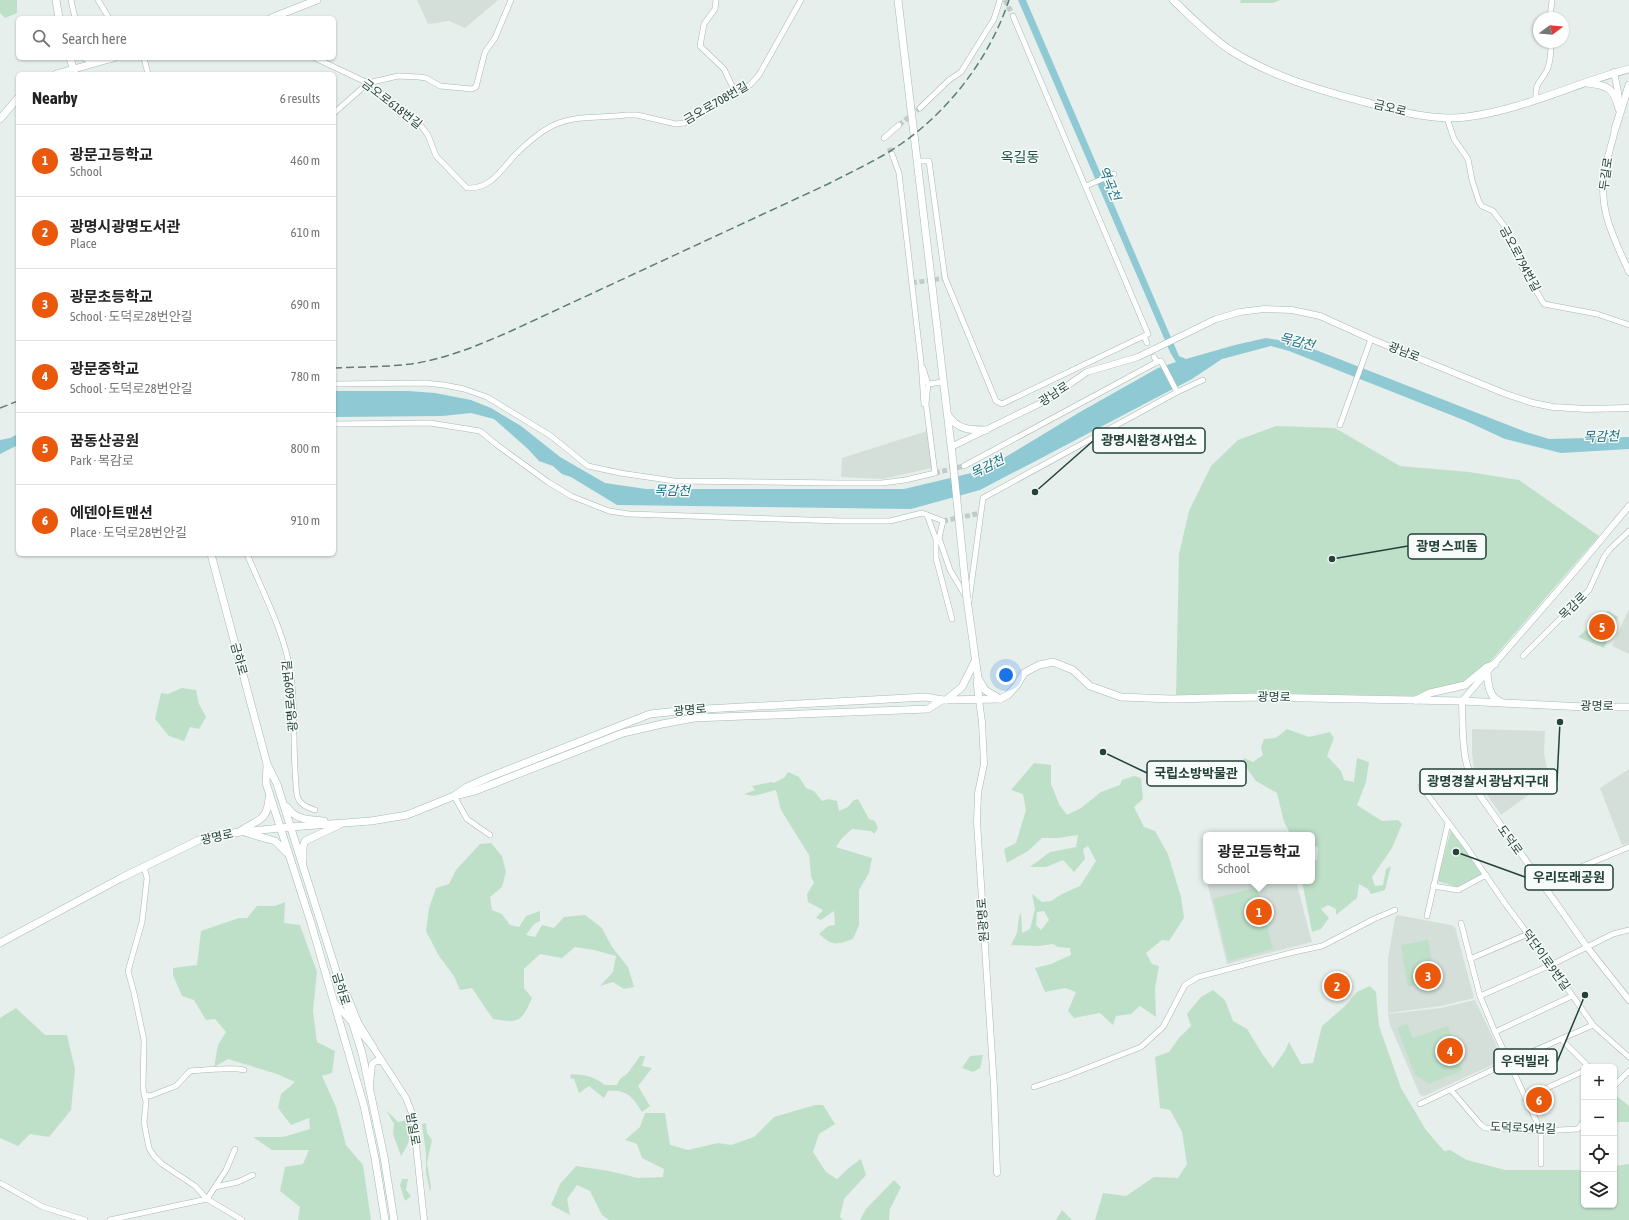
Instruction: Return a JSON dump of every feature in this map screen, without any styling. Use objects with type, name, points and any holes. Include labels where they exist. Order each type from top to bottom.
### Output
[{"type":"main road","points":[[56,0],[59,16]]},
{"type":"main road","points":[[276,16],[317,0]]},
{"type":"main road","points":[[898,0],[953,462],[975,665],[978,678],[985,690],[1000,699]]},
{"type":"main road","name":"금오로","points":[[1173,0],[1212,36],[1230,50],[1265,69],[1313,88],[1390,109],[1429,117],[1465,117],[1491,112],[1536,99],[1629,68]]},
{"type":"main road","points":[[71,60],[74,71],[104,60]]},
{"type":"main road","points":[[91,60],[96,62]]},
{"type":"main road","points":[[1582,83],[1597,84],[1607,87],[1614,94],[1618,109]]},
{"type":"main road","points":[[1615,130],[1629,85]]},
{"type":"main road","points":[[0,119],[16,100]]},
{"type":"main road","points":[[947,411],[952,421],[961,427],[971,430],[986,430]]},
{"type":"main road","name":"금하로","points":[[212,556],[267,764],[277,784],[283,802],[362,1053],[384,1157],[394,1220]]},
{"type":"main road","name":"광명로","points":[[454,796],[467,787],[492,776],[650,714],[688,710],[926,697],[944,700],[1000,699],[1008,695],[1017,685],[1024,673],[1039,665],[1053,662],[1073,670],[1090,686],[1121,697],[1171,699],[1257,697],[1416,700],[1585,707],[1629,707]]},
{"type":"main road","points":[[1416,700],[1430,693],[1465,685],[1487,667],[1495,664]]},
{"type":"main road","points":[[944,700],[962,687],[975,665]]},
{"type":"main road","name":"원광명로","points":[[975,665],[979,700]]},
{"type":"main road","points":[[1487,673],[1492,696],[1495,700],[1505,703]]},
{"type":"main road","name":"광명로","points":[[0,943],[144,867],[212,835],[344,822],[371,821],[407,815],[454,796],[475,791],[624,733],[694,718],[928,709],[944,700]]},
{"type":"main road","name":"금하로","points":[[267,764],[266,783],[311,923],[332,1000],[364,1106],[386,1220]]},
{"type":"main road","points":[[239,832],[249,824],[263,818],[267,814],[270,794]]},
{"type":"main road","points":[[283,802],[292,814],[298,818],[344,822]]},
{"type":"main road","points":[[303,868],[305,841],[344,822]]},
{"type":"main road","points":[[239,832],[275,841],[281,845],[290,859]]},
{"type":"main road","points":[[337,975],[358,1022],[372,1047]]},
{"type":"street","points":[[71,0],[75,16]]},
{"type":"street","points":[[98,0],[108,16]]},
{"type":"street","points":[[336,111],[368,83],[398,76],[426,78],[440,86],[472,89],[476,87],[484,52],[495,38],[511,0]]},
{"type":"street","points":[[716,0],[716,9],[707,19],[703,28],[700,46],[724,69],[735,92]]},
{"type":"street","name":"금오로708번길","points":[[467,188],[480,187],[487,184],[500,173],[525,146],[552,126],[561,122],[637,115],[676,124],[688,122],[724,96],[750,85],[759,75],[800,0]]},
{"type":"street","points":[[920,108],[949,80],[961,72],[994,19],[1000,0]]},
{"type":"street","points":[[1176,0],[1184,11]]},
{"type":"street","points":[[1551,12],[1552,0]]},
{"type":"street","points":[[917,161],[929,161],[945,278],[996,401],[1002,404],[1148,334],[1013,16]]},
{"type":"street","points":[[1536,99],[1535,89],[1537,83],[1547,70],[1550,60],[1551,48]]},
{"type":"street","points":[[144,60],[148,72]]},
{"type":"street","name":"금오로618번길","points":[[319,60],[368,83],[418,122],[428,135],[436,156],[467,188]]},
{"type":"street","name":"두길로","points":[[1614,72],[1618,92],[1618,109],[1615,130],[1604,176],[1604,204],[1606,219],[1629,272]]},
{"type":"street","name":"금오로794번길","points":[[1447,118],[1454,138],[1468,159],[1472,180],[1482,206],[1492,211],[1505,227],[1523,269],[1544,304],[1597,314],[1629,324]]},
{"type":"street","points":[[884,138],[899,125]]},
{"type":"street","points":[[892,154],[899,173],[921,362],[924,403],[927,414]]},
{"type":"street","points":[[1086,186],[1114,174]]},
{"type":"street","name":"광남로","points":[[951,447],[1045,402],[1087,372],[1138,357],[1216,319],[1232,314],[1273,308],[1298,311],[1320,316],[1506,394],[1534,403],[1553,407],[1587,410],[1629,408]]},
{"type":"street","points":[[1144,336],[1147,343]]},
{"type":"street","points":[[1340,425],[1371,338]]},
{"type":"street","points":[[964,466],[1157,360],[1177,392]]},
{"type":"street","points":[[336,384],[425,383],[444,385],[487,397],[551,436],[588,466],[620,473],[674,481],[882,483],[905,480],[935,473],[926,404],[928,384],[921,362]]},
{"type":"street","points":[[968,609],[983,498],[1177,392],[1203,380]]},
{"type":"street","points":[[928,384],[943,382]]},
{"type":"street","points":[[336,424],[430,423],[480,431],[548,482],[571,496],[609,511],[630,514],[841,521],[890,521],[922,513],[943,521],[939,538],[950,570],[967,599]]},
{"type":"street","points":[[1462,701],[1629,506]]},
{"type":"street","points":[[927,515],[936,541],[936,558],[952,619]]},
{"type":"street","name":"목감로","points":[[1523,656],[1589,590],[1604,557],[1610,549],[1629,531]]},
{"type":"street","points":[[936,541],[941,544]]},
{"type":"street","name":"광명로609번길","points":[[248,556],[288,658],[292,685],[298,799],[303,805],[315,810]]},
{"type":"street","name":"원광명로","points":[[979,700],[982,722],[984,764],[978,793],[977,822],[992,1064],[997,1173]]},
{"type":"street","name":"도덕로","points":[[1462,701],[1464,756],[1470,779],[1481,800],[1587,947],[1629,1000]]},
{"type":"street","name":"덕단이로9번길","points":[[1421,786],[1551,965],[1592,1025],[1629,1057]]},
{"type":"street","points":[[454,796],[467,819],[490,836]]},
{"type":"street","points":[[1427,916],[1448,823]]},
{"type":"street","points":[[1542,883],[1629,847]]},
{"type":"street","points":[[144,867],[147,878],[142,922],[128,972],[144,1040],[143,1088],[146,1102],[144,1122],[150,1148],[154,1156],[162,1164],[195,1186],[207,1198],[242,1220]]},
{"type":"street","points":[[1433,886],[1458,890],[1486,875]]},
{"type":"street","points":[[1034,1087],[1141,1047],[1163,1027],[1185,985],[1198,977],[1322,946],[1374,919],[1395,910]]},
{"type":"street","points":[[1461,923],[1480,996],[1540,1131],[1542,1164]]},
{"type":"street","points":[[1480,996],[1551,965],[1613,934],[1629,930]]},
{"type":"street","points":[[1470,959],[1528,934]]},
{"type":"street","points":[[1495,1032],[1572,996]]},
{"type":"street","name":"밤일로","points":[[332,1000],[372,1047],[406,1098],[413,1116],[424,1220]]},
{"type":"street","points":[[1420,1104],[1592,1025]]},
{"type":"street","points":[[1561,1039],[1587,1064]]},
{"type":"street","points":[[370,1090],[371,1068],[374,1062],[381,1061]]},
{"type":"street","points":[[144,1095],[155,1094],[176,1086],[190,1071],[228,1070],[237,1068],[244,1070]]},
{"type":"street","points":[[1617,1083],[1629,1071]]},
{"type":"street","points":[[1525,1098],[1581,1072]]},
{"type":"street","name":"도덕로54번길","points":[[1451,1090],[1485,1128],[1540,1131],[1578,1129],[1581,1124]]},
{"type":"street","points":[[110,1220],[207,1198],[226,1170],[235,1149]]},
{"type":"street","points":[[215,1187],[238,1182],[253,1175]]},
{"type":"street","points":[[0,1183],[43,1207],[85,1220]]},
{"type":"shaded area","points":[[417,0],[498,0],[465,28],[449,21],[428,24]]},
{"type":"shaded area","points":[[927,431],[932,468],[882,479],[841,477],[842,458]]},
{"type":"shaded area","points":[[1629,609],[1629,654],[1612,646]]},
{"type":"shaded area","points":[[1472,729],[1545,731],[1544,753],[1549,780],[1501,815],[1481,786],[1474,770]]},
{"type":"shaded area","points":[[1629,769],[1629,843],[1622,845],[1600,788]]},
{"type":"shaded area","points":[[1207,884],[1297,884],[1312,942],[1227,964]]},
{"type":"shaded area","points":[[1397,915],[1455,927],[1474,998],[1441,1006],[1388,1013],[1388,959],[1395,918]]},
{"type":"shaded area","points":[[1475,1000],[1495,1042],[1501,1061],[1424,1096],[1420,1095],[1390,1025],[1388,1014],[1441,1008]]},
{"type":"green space","points":[[0,0],[17,0],[17,13],[5,18],[0,13]]},
{"type":"green space","points":[[1241,0],[1280,0],[1273,3],[1240,3]]},
{"type":"green space","points":[[1276,426],[1335,428],[1400,466],[1469,472],[1519,480],[1599,536],[1469,686],[1414,696],[1260,693],[1176,695],[1179,554],[1189,511],[1211,466],[1238,440]]},
{"type":"green space","points":[[1608,611],[1618,617],[1604,648],[1578,637]]},
{"type":"green space","points":[[182,688],[196,690],[199,704],[206,717],[199,729],[190,727],[184,741],[169,736],[155,719],[161,693],[168,694]]},
{"type":"green space","points":[[1287,729],[1309,737],[1330,732],[1334,738],[1327,756],[1341,771],[1344,780],[1354,782],[1357,758],[1369,762],[1366,782],[1357,805],[1382,821],[1398,820],[1402,824],[1392,848],[1372,877],[1375,886],[1383,885],[1386,869],[1391,866],[1385,890],[1371,894],[1368,889],[1359,884],[1357,898],[1336,915],[1336,909],[1328,905],[1321,909],[1329,918],[1321,929],[1312,932],[1303,884],[1315,884],[1315,860],[1317,860],[1318,847],[1315,846],[1315,832],[1289,832],[1284,822],[1277,793],[1256,781],[1243,763],[1244,758],[1253,762],[1263,755],[1261,747],[1264,739],[1276,738]]},
{"type":"green space","points":[[1034,763],[1051,765],[1051,784],[1059,804],[1067,815],[1081,808],[1101,792],[1120,785],[1122,780],[1134,776],[1141,778],[1143,799],[1134,807],[1144,827],[1155,831],[1168,854],[1181,897],[1184,918],[1169,941],[1162,940],[1146,953],[1152,964],[1159,966],[1155,988],[1156,1017],[1140,1006],[1131,1014],[1116,1016],[1113,1025],[1100,1013],[1074,1018],[1068,1011],[1076,992],[1065,988],[1045,992],[1035,968],[1051,964],[1071,955],[1070,948],[1058,947],[1053,944],[1039,946],[1011,945],[1017,933],[1021,912],[1022,933],[1030,929],[1035,909],[1032,894],[1042,902],[1051,901],[1080,886],[1096,861],[1088,846],[1083,849],[1085,859],[1074,872],[1063,860],[1046,867],[1030,867],[1050,852],[1076,847],[1078,835],[1058,838],[1042,838],[1028,851],[1007,863],[1004,849],[1016,843],[1026,810],[1023,794],[1011,790]],"holes":[[[1044,911],[1049,920],[1041,930],[1036,925],[1037,912]]]},
{"type":"green space","points":[[788,772],[799,777],[806,788],[814,791],[822,801],[828,799],[837,801],[839,811],[848,807],[854,800],[858,799],[869,819],[875,821],[878,828],[874,834],[871,831],[852,829],[842,838],[836,847],[872,858],[869,873],[859,890],[859,925],[853,939],[835,943],[828,941],[819,934],[828,926],[835,925],[834,911],[821,920],[816,918],[823,910],[808,902],[807,894],[814,883],[811,876],[809,855],[781,810],[776,790],[754,796],[744,794],[755,790],[752,786],[772,782],[774,783],[785,777]]},
{"type":"green space","points":[[1451,830],[1482,874],[1457,887],[1437,881]]},
{"type":"green space","points":[[491,843],[502,856],[506,872],[502,887],[490,897],[492,910],[502,914],[510,925],[519,927],[526,916],[540,911],[540,921],[534,924],[526,935],[535,937],[542,925],[554,928],[564,917],[585,915],[602,928],[612,947],[628,967],[634,987],[624,989],[613,982],[600,986],[613,972],[616,956],[575,947],[562,958],[540,954],[524,969],[524,988],[532,998],[522,1017],[514,1021],[493,1019],[472,988],[460,990],[454,976],[439,956],[426,931],[429,908],[436,888],[449,884],[456,870],[480,844]]},
{"type":"green space","points":[[1257,887],[1273,949],[1228,961],[1213,899]]},
{"type":"green space","points":[[285,902],[284,923],[300,925],[317,972],[313,1011],[317,1042],[335,1051],[332,1073],[322,1076],[336,1107],[346,1145],[363,1165],[371,1220],[298,1220],[300,1207],[280,1191],[285,1167],[303,1164],[309,1150],[272,1150],[253,1137],[283,1137],[310,1129],[309,1118],[291,1125],[278,1108],[281,1094],[295,1082],[277,1074],[228,1059],[214,1067],[218,1045],[226,1032],[215,1019],[206,1020],[194,1000],[182,996],[173,975],[173,968],[197,965],[201,931],[239,918],[247,918],[257,906],[275,906]]},
{"type":"green space","points":[[1428,940],[1436,981],[1408,987],[1401,945]]},
{"type":"green space","points":[[1370,986],[1376,992],[1379,1026],[1401,1088],[1426,1130],[1444,1151],[1450,1150],[1467,1160],[1505,1170],[1581,1170],[1581,1208],[1617,1208],[1617,1166],[1629,1164],[1629,1220],[1095,1220],[1103,1193],[1126,1196],[1154,1177],[1178,1178],[1187,1164],[1182,1132],[1170,1110],[1160,1108],[1155,1057],[1169,1052],[1179,1038],[1191,1026],[1187,1014],[1201,997],[1213,990],[1225,1000],[1233,1021],[1247,1029],[1273,1068],[1285,1051],[1289,1042],[1301,1064],[1313,1063],[1322,1026],[1345,1006],[1357,992]]},
{"type":"green space","points":[[16,1008],[45,1035],[67,1035],[75,1069],[71,1110],[49,1137],[30,1134],[18,1146],[0,1138],[0,1018]]},
{"type":"green space","points":[[1407,1024],[1413,1038],[1448,1026],[1462,1070],[1429,1084],[1415,1075],[1397,1028]]},
{"type":"green space","points":[[983,1055],[980,1068],[973,1072],[962,1068],[970,1056]]},
{"type":"green space","points":[[640,1056],[645,1056],[642,1066],[652,1068],[638,1086],[650,1106],[642,1112],[636,1102],[625,1093],[620,1091],[608,1091],[604,1098],[589,1086],[579,1093],[574,1079],[570,1078],[571,1074],[589,1076],[605,1085],[617,1085],[620,1079],[628,1073]]},
{"type":"green space","points":[[1617,1096],[1629,1106],[1629,1122],[1617,1122]]},
{"type":"green space","points":[[815,1105],[823,1105],[835,1124],[819,1134],[813,1152],[826,1172],[837,1179],[861,1159],[866,1175],[844,1199],[840,1217],[843,1220],[609,1220],[602,1215],[590,1191],[577,1185],[567,1199],[570,1215],[551,1205],[560,1184],[576,1166],[609,1171],[638,1178],[663,1177],[664,1169],[642,1158],[637,1144],[625,1140],[640,1127],[645,1113],[665,1113],[670,1145],[688,1150],[718,1143],[731,1145],[754,1137],[774,1117]]},
{"type":"green space","points":[[386,1110],[398,1122],[408,1120],[410,1135],[401,1156],[393,1134],[394,1124]]},
{"type":"green space","points":[[426,1123],[427,1133],[432,1140],[427,1163],[431,1187],[430,1192],[426,1172],[426,1154],[422,1124]]},
{"type":"green space","points":[[402,1179],[408,1179],[406,1190],[411,1196],[405,1201],[400,1185]]},
{"type":"green space","points":[[894,1180],[901,1187],[890,1209],[889,1220],[860,1220],[866,1209]]},
{"type":"green space","points":[[1062,1210],[1072,1220],[1056,1220]]},
{"type":"water","name":"목감천","points":[[1018,0],[1026,0],[1179,356],[1186,359],[1266,338],[1298,343],[1526,432],[1549,439],[1629,437],[1629,449],[1561,453],[1505,439],[1466,421],[1289,351],[1271,346],[1222,359],[1192,379],[980,490],[911,509],[617,505],[571,477],[562,474],[553,466],[539,461],[528,449],[494,419],[471,413],[442,416],[336,417],[336,391],[408,391],[435,393],[471,400],[491,408],[521,426],[560,457],[605,483],[646,489],[904,489],[984,470],[1080,412],[1158,368],[1176,362],[1170,352]]},
{"type":"water","points":[[16,435],[16,446],[0,454],[0,440]]},
{"type":"tunnel","points":[[1005,0],[1013,16]]},
{"type":"tunnel","points":[[899,125],[920,108]]},
{"type":"tunnel","points":[[889,148],[892,154]]},
{"type":"tunnel","points":[[912,283],[945,278]]},
{"type":"tunnel","points":[[935,473],[964,466]]},
{"type":"tunnel","points":[[943,521],[981,513]]},
{"type":"railway","points":[[336,368],[383,366],[424,362],[475,346],[511,331],[828,184],[874,160],[892,150],[919,130],[952,99],[966,81],[991,42],[1009,0]]},
{"type":"railway","points":[[0,408],[16,402]]},
{"type":"place","name":"광명시환경사업소","points":[[1035,492]]},
{"type":"place","name":"광명 스피돔","points":[[1332,559]]},
{"type":"place","name":"꿈동산공원","points":[[1602,627]]},
{"type":"place","name":"광명경찰서 광남지구대","points":[[1560,722]]},
{"type":"place","name":"국립소방박물관","points":[[1103,752]]},
{"type":"place","name":"우리또래공원","points":[[1456,852]]},
{"type":"place","name":"광문고등학교","points":[[1259,912]]},
{"type":"place","name":"광문초등학교","points":[[1428,976]]},
{"type":"place","name":"광명시광명도서관","points":[[1337,986]]},
{"type":"place","name":"우덕빌라","points":[[1585,995]]},
{"type":"place","name":"광문중학교","points":[[1450,1051]]},
{"type":"place","name":"에덴아트맨션","points":[[1539,1100]]},
{"type":"district","name":"옥길동","points":[[1020,157]]},
{"type":"water label","name":"역곡천","points":[[1110,183]]}]
